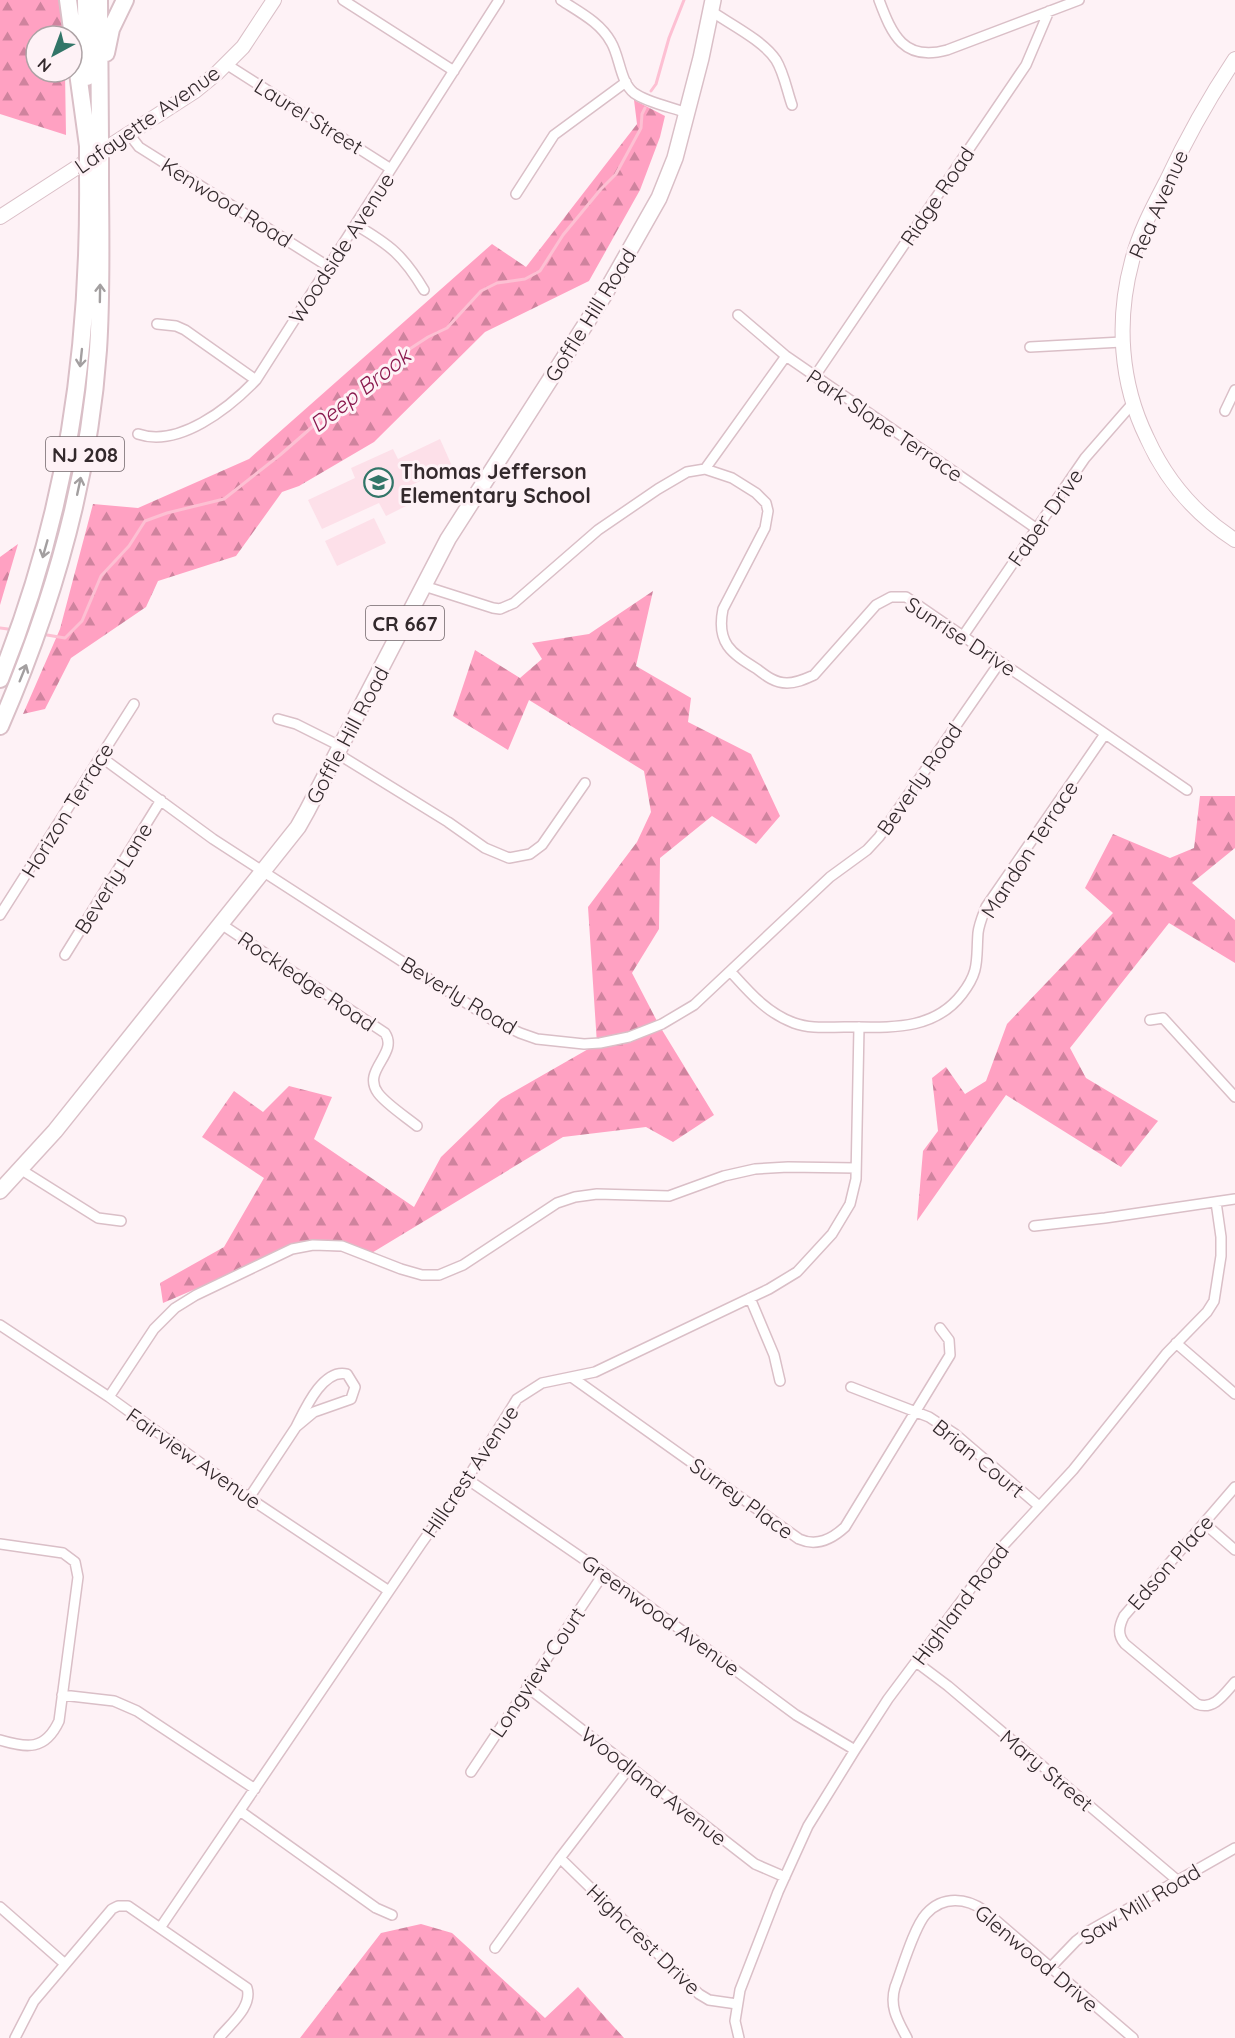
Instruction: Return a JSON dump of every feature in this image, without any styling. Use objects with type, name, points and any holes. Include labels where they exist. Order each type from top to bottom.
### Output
[{"type":"highway","points":[[68,0],[94,143]]},
{"type":"highway","name":"NJ 208","points":[[0,726],[36,638],[56,576],[73,513],[86,450],[95,387],[100,320],[86,0]]},
{"type":"highway","name":"NJ 208","points":[[94,143],[99,101],[99,0]]},
{"type":"highway","points":[[99,101],[111,28],[125,0]]},
{"type":"highway","name":"NJ 208","points":[[0,680],[40,568],[68,448],[78,384],[94,171]]},
{"type":"main road","name":"Goffle Hill Road","points":[[0,1191],[55,1131],[298,827],[340,751],[448,539],[626,260],[659,198],[670,172],[687,113],[712,5]]},
{"type":"street","name":"Lafayette Avenue","points":[[0,217],[195,91],[243,47],[274,0]]},
{"type":"street","points":[[343,0],[454,71]]},
{"type":"street","name":"Woodside Avenue","points":[[138,434],[150,439],[187,430],[225,409],[256,380],[498,0]]},
{"type":"street","points":[[561,0],[603,30],[613,44],[626,82],[634,92],[687,113]]},
{"type":"street","points":[[879,0],[895,36],[910,49],[926,53],[947,50],[1079,0]]},
{"type":"street","points":[[712,5],[772,55],[779,66],[792,105]]},
{"type":"street","name":"Ridge Road","points":[[815,376],[1026,65],[1049,11]]},
{"type":"street","name":"Rea Avenue","points":[[1235,59],[1197,121],[1145,223],[1132,259],[1128,279],[1123,312],[1122,342],[1126,376],[1133,403],[1155,456],[1175,486],[1214,525],[1235,540]]},
{"type":"street","name":"Laurel Street","points":[[226,64],[391,169]]},
{"type":"street","points":[[516,194],[554,135],[626,82]]},
{"type":"street","name":"Kenwood Road","points":[[129,134],[139,147],[329,267]]},
{"type":"street","points":[[356,225],[398,253],[424,290]]},
{"type":"street","name":"Park Slope Terrace","points":[[738,315],[786,356],[1037,528]]},
{"type":"street","points":[[157,324],[176,326],[185,330],[256,380]]},
{"type":"street","points":[[1030,347],[1122,342]]},
{"type":"street","points":[[424,586],[493,608],[507,607],[514,603],[598,530],[687,472],[705,469],[786,356]]},
{"type":"street","points":[[1225,411],[1235,390]]},
{"type":"street","name":"Faber Drive","points":[[963,636],[1085,459],[1133,403]]},
{"type":"street","name":"Sunrise Drive","points":[[705,469],[732,478],[756,493],[766,503],[768,511],[765,528],[723,609],[721,619],[726,645],[741,660],[777,681],[805,680],[814,675],[876,606],[891,597],[898,596],[912,600],[1187,790]]},
{"type":"street","name":"Beverly Road","points":[[101,757],[199,829],[490,1019],[520,1034],[537,1039],[584,1044],[628,1037],[678,1016],[708,994],[830,877],[867,850],[890,824],[1000,662]]},
{"type":"street","name":"Horizon Terrace","points":[[0,915],[134,704]]},
{"type":"street","points":[[278,719],[296,724],[485,848],[509,858],[530,854],[542,845],[585,783]]},
{"type":"street","name":"Mandon Terrace","points":[[731,972],[762,1005],[793,1023],[815,1027],[902,1027],[924,1022],[940,1014],[963,993],[976,968],[978,933],[986,907],[1105,734]]},
{"type":"street","name":"Beverly Lane","points":[[65,955],[161,800]]},
{"type":"street","name":"Rockledge Road","points":[[220,924],[385,1034],[388,1047],[374,1070],[373,1085],[380,1096],[417,1126]]},
{"type":"street","points":[[1150,1020],[1163,1018],[1235,1097]]},
{"type":"street","name":"Hillcrest Avenue","points":[[160,1928],[467,1479],[517,1399],[542,1383],[595,1372],[788,1279],[808,1262],[832,1234],[850,1204],[856,1168],[859,1027]]},
{"type":"street","points":[[109,1397],[154,1329],[175,1308],[196,1295],[292,1249],[313,1245],[342,1246],[422,1275],[439,1275],[463,1265],[557,1203],[575,1197],[604,1194],[669,1196],[724,1176],[755,1168],[856,1168]]},
{"type":"street","points":[[20,1169],[98,1218],[121,1221]]},
{"type":"street","points":[[1034,1226],[1235,1199]]},
{"type":"street","name":"Highland Road","points":[[739,2038],[735,2021],[740,1990],[785,1877],[808,1826],[855,1750],[916,1662],[1001,1548],[1073,1470],[1176,1343],[1207,1312],[1216,1294],[1221,1256],[1216,1202]]},
{"type":"street","points":[[750,1298],[772,1349],[780,1381]]},
{"type":"street","name":"Fairview Avenue","points":[[0,1325],[109,1397],[249,1498],[389,1590]]},
{"type":"street","name":"Surrey Place","points":[[573,1378],[799,1539],[812,1543],[829,1539],[845,1527],[916,1413],[950,1354],[949,1340],[940,1329]]},
{"type":"street","points":[[1176,1343],[1235,1394]]},
{"type":"street","points":[[249,1498],[296,1427],[310,1399],[332,1375],[340,1372],[347,1374],[356,1387],[351,1399],[314,1412],[296,1427]]},
{"type":"street","name":"Brian Court","points":[[851,1387],[929,1418],[955,1434],[1039,1506]]},
{"type":"street","name":"Greenwood Avenue","points":[[467,1479],[604,1573],[796,1715],[855,1750]]},
{"type":"street","name":"Edson Place","points":[[1235,1487],[1124,1616],[1119,1627],[1119,1634],[1125,1644],[1197,1704],[1208,1706],[1215,1703],[1235,1682]]},
{"type":"street","points":[[1204,1522],[1235,1550]]},
{"type":"street","points":[[0,1544],[63,1553],[70,1556],[78,1569],[59,1721],[50,1736],[43,1742],[27,1747],[0,1740]]},
{"type":"street","name":"Longview Court","points":[[471,1772],[604,1573]]},
{"type":"street","name":"Mary Street","points":[[916,1662],[948,1686],[1177,1880]]},
{"type":"street","name":"Woodland Avenue","points":[[527,1687],[755,1864],[785,1877]]},
{"type":"street","points":[[62,1695],[114,1701],[137,1711],[255,1789]]},
{"type":"street","points":[[495,1948],[630,1767]]},
{"type":"street","points":[[240,1811],[376,1908],[392,1915]]},
{"type":"street","name":"Saw Mill Road","points":[[1051,1967],[1089,1931],[1235,1848]]},
{"type":"street","name":"Highcrest Drive","points":[[560,1858],[699,1994],[709,2000],[736,2004]]},
{"type":"street","name":"Glenwood Drive","points":[[907,2038],[896,2018],[893,1994],[926,1914],[939,1904],[956,1900],[977,1905],[1133,2038]]},
{"type":"street","points":[[15,2038],[34,2001],[112,1909],[118,1906],[128,1906],[247,1988],[249,1994],[246,2005],[219,2038]]},
{"type":"street","points":[[0,1908],[65,1964]]},
{"type":"shaded area","name":"Thomas Jefferson Elementary School","points":[[440,439],[452,466],[403,489],[410,504],[386,516],[379,503],[322,529],[308,500],[355,478],[351,468],[393,449],[398,459]]},
{"type":"shaded area","points":[[374,518],[386,543],[337,566],[325,541]]},
{"type":"green space","points":[[0,0],[60,0],[63,24],[24,24],[24,84],[65,84],[66,135],[0,114]]},
{"type":"green space","points":[[634,100],[665,116],[660,137],[640,190],[589,281],[485,332],[374,442],[299,486],[282,492],[236,556],[158,581],[146,607],[71,658],[45,709],[23,714],[60,629],[93,504],[138,508],[249,459],[492,244],[526,267],[637,124]]},
{"type":"green space","points":[[18,544],[0,605],[0,557]]},
{"type":"green space","points":[[653,591],[636,666],[691,698],[688,722],[751,754],[780,816],[756,844],[712,816],[660,858],[659,929],[632,973],[659,1025],[714,1115],[673,1142],[646,1127],[563,1137],[370,1254],[291,1248],[163,1303],[160,1283],[224,1247],[264,1178],[202,1137],[234,1091],[263,1112],[289,1086],[332,1097],[314,1139],[414,1207],[441,1157],[501,1099],[597,1044],[588,907],[637,842],[651,812],[644,771],[529,700],[508,750],[453,716],[475,650],[520,678],[542,659],[532,643],[589,634]]},
{"type":"green space","points":[[1200,796],[1235,796],[1235,848],[1192,883],[1235,920],[1235,963],[1169,923],[1070,1048],[1086,1078],[1158,1121],[1121,1167],[1006,1095],[917,1221],[923,1151],[938,1131],[932,1078],[946,1067],[965,1094],[986,1081],[1007,1024],[1113,913],[1085,888],[1113,834],[1170,858],[1194,848]]},
{"type":"green space","points":[[421,1924],[452,1933],[545,2018],[578,1987],[624,2038],[300,2038],[381,1933]]},
{"type":"waterway","name":"Deep Brook","points":[[651,91],[656,84],[669,38],[684,0]]},
{"type":"waterway","name":"Deep Brook","points":[[47,635],[65,638],[82,621],[101,576],[129,546],[145,521],[167,513],[224,499],[327,414],[378,376],[402,354],[447,328],[481,291],[497,283],[525,279],[540,271],[563,235],[616,174],[641,128],[645,108]]},
{"type":"waterway","name":"Deep Brook","points":[[0,628],[8,629]]},
{"type":"place","name":"Thomas Jefferson Elementary School","points":[[379,483]]}]
